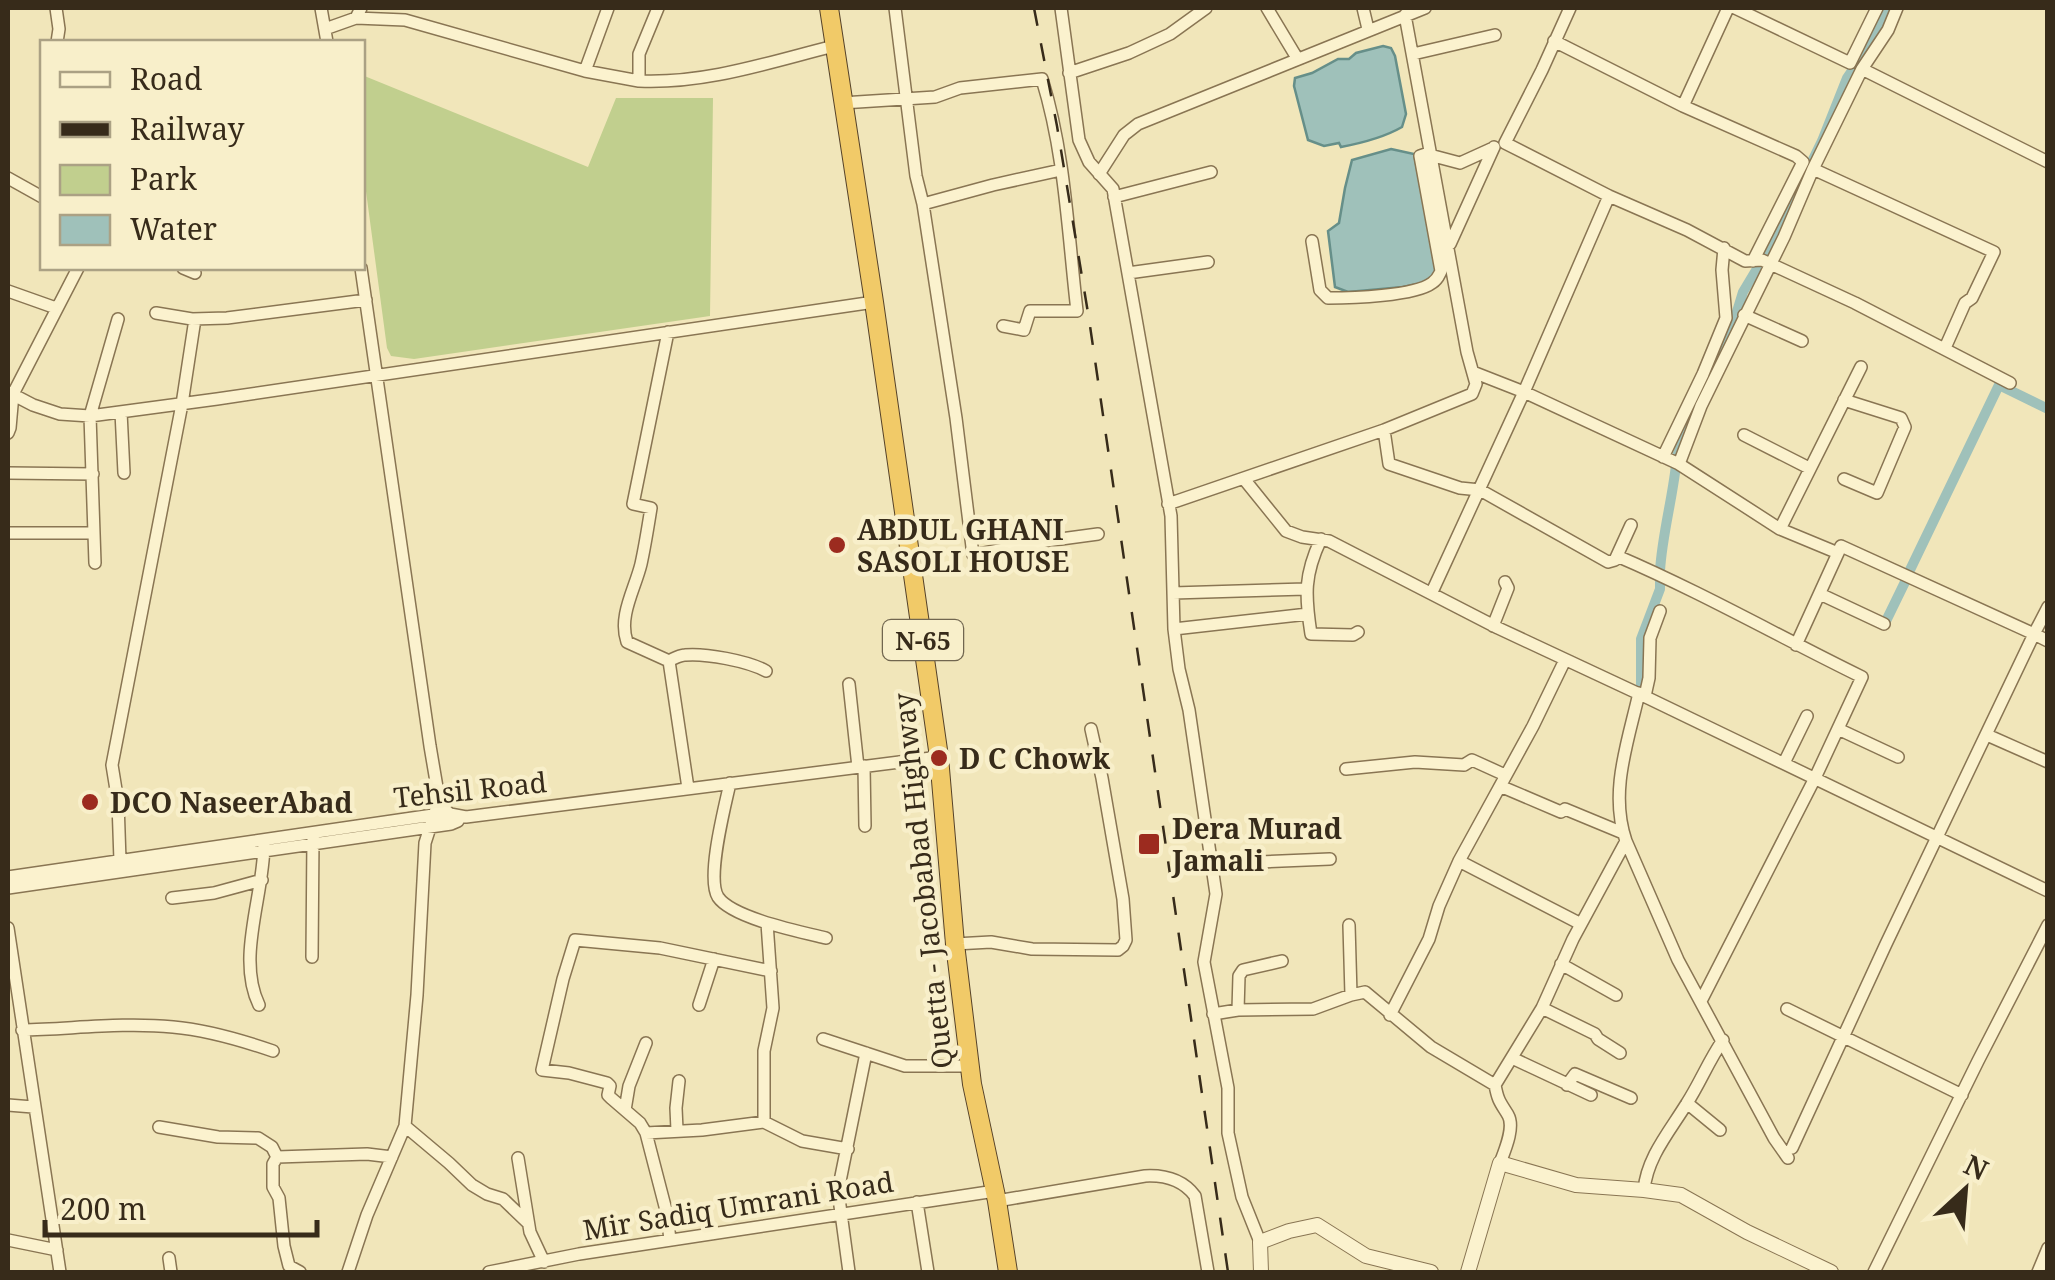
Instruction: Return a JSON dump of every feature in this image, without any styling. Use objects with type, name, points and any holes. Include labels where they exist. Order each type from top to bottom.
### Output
[{"type":"highway","name":"Quetta - Jacobabad Highway","points":[[828,8],[938,757],[970,1066],[1008,1272]]},
{"type":"street","points":[[56,8],[60,29],[57,40]]},
{"type":"street","points":[[321,8],[327,40]]},
{"type":"street","points":[[585,71],[608,8]]},
{"type":"street","points":[[639,82],[640,54],[658,8]]},
{"type":"street","points":[[895,8],[916,176],[954,400],[973,556],[1098,534]]},
{"type":"street","points":[[1061,8],[1079,140],[1114,198],[1168,504],[1178,670],[1189,710],[1216,894],[1204,962],[1228,1088],[1228,1133],[1242,1197],[1260,1242],[1262,1272]]},
{"type":"street","points":[[1069,73],[1170,34],[1206,8]]},
{"type":"street","points":[[1267,8],[1297,58]]},
{"type":"street","points":[[1362,8],[1368,29]]},
{"type":"street","points":[[1099,174],[1124,135],[1138,124],[1425,8]]},
{"type":"street","points":[[1449,246],[1570,8]]},
{"type":"street","points":[[1683,106],[1732,8],[1850,63],[1874,9]]},
{"type":"street","points":[[1680,464],[1701,406],[1771,264],[1812,169],[1897,8]]},
{"type":"street","points":[[324,28],[358,13],[405,20],[585,71],[639,82],[718,76],[834,46]]},
{"type":"street","points":[[1168,504],[1384,430],[1472,394],[1476,384],[1406,15]]},
{"type":"street","points":[[1413,54],[1496,35]]},
{"type":"street","points":[[1554,41],[1803,162],[1753,261]]},
{"type":"street","points":[[1862,69],[2048,162]]},
{"type":"street","points":[[842,103],[935,97],[960,88],[1042,79],[1051,109],[1077,310],[1030,311],[1024,330],[1003,326]]},
{"type":"street","points":[[1312,242],[1320,290],[1328,298],[1356,298],[1429,286],[1442,270],[1420,156],[1430,154],[1460,163],[1499,146],[1745,261],[1771,264],[2010,383]]},
{"type":"street","points":[[1812,169],[1994,252],[1944,348]]},
{"type":"street","points":[[923,204],[1060,170]]},
{"type":"street","points":[[1114,198],[1210,172]]},
{"type":"street","points":[[8,178],[40,196]]},
{"type":"street","points":[[1432,592],[1609,196]]},
{"type":"street","points":[[1663,457],[1726,318],[1724,248]]},
{"type":"street","points":[[1128,272],[1208,262]]},
{"type":"street","points":[[8,432],[10,393],[77,270]]},
{"type":"street","points":[[348,1272],[360,1232],[405,1126],[418,995],[425,844],[441,817],[361,270]]},
{"type":"street","points":[[8,290],[56,308]]},
{"type":"street","points":[[156,313],[195,319],[227,318],[366,300]]},
{"type":"street","points":[[10,393],[60,414],[90,416],[874,302]]},
{"type":"street","points":[[1744,314],[1802,341]]},
{"type":"street","points":[[94,563],[90,416],[118,319]]},
{"type":"street","points":[[120,861],[112,765],[195,319]]},
{"type":"street","points":[[668,332],[633,504],[651,508],[640,569],[629,596],[624,635],[627,642],[669,661],[685,655],[705,657],[758,666],[766,671]]},
{"type":"street","points":[[1780,529],[1861,367]]},
{"type":"street","points":[[1473,372],[1680,464],[1780,529],[1838,554]]},
{"type":"street","points":[[1844,400],[1901,418],[1905,428],[1877,493],[1844,479]]},
{"type":"street","points":[[121,412],[124,473]]},
{"type":"street","points":[[1384,430],[1389,464],[1460,488],[1480,490],[1608,562],[1615,560],[1631,525]]},
{"type":"street","points":[[1744,435],[1808,468]]},
{"type":"street","points":[[8,473],[93,474]]},
{"type":"street","points":[[1244,480],[1286,531],[1329,541],[1493,626],[2048,891]]},
{"type":"street","points":[[8,533],[94,534]]},
{"type":"street","points":[[1322,539],[1310,563],[1306,589],[1311,634],[1358,632]]},
{"type":"street","points":[[1796,646],[1841,546],[2048,641]]},
{"type":"street","points":[[1617,556],[1862,676],[1815,778],[1701,1001]]},
{"type":"street","points":[[1493,626],[1508,588],[1505,582]]},
{"type":"street","points":[[1173,593],[1306,589]]},
{"type":"street","points":[[1820,594],[1884,624]]},
{"type":"street","points":[[1660,611],[1650,638],[1649,678],[1620,777],[1619,814],[1624,837],[1678,960],[1758,1108],[1790,1153],[2048,606]]},
{"type":"street","points":[[1174,629],[1308,614]]},
{"type":"street","points":[[1390,1015],[1429,938],[1459,862],[1564,660]]},
{"type":"street","points":[[669,661],[688,788]]},
{"type":"street","points":[[849,684],[866,826]]},
{"type":"street","points":[[1784,763],[1807,716]]},
{"type":"street","points":[[1838,729],[1898,757]]},
{"type":"street","points":[[955,944],[990,942],[1032,949],[1088,950],[1118,950],[1124,946],[1123,899],[1091,730]]},
{"type":"street","points":[[1987,735],[2048,762]]},
{"type":"street","name":"Tehsil Road","points":[[264,846],[441,817],[938,757]]},
{"type":"street","points":[[1346,769],[1415,762],[1464,764],[1472,760],[1561,812],[1565,809],[1624,837]]},
{"type":"street","points":[[730,782],[717,846],[714,886],[719,898],[767,923],[826,938]]},
{"type":"street","points":[[1468,1272],[1510,1125],[1509,1116],[1498,1105],[1495,1085],[1542,1008],[1624,837]]},
{"type":"street","points":[[312,957],[313,838]]},
{"type":"street","points":[[8,878],[264,846]]},
{"type":"street","points":[[258,1005],[249,965],[264,846]]},
{"type":"street","points":[[8,888],[264,846]]},
{"type":"street","points":[[1211,864],[1330,859]]},
{"type":"street","points":[[1459,862],[1581,924]]},
{"type":"street","points":[[172,898],[262,880]]},
{"type":"street","points":[[764,1122],[764,1051],[773,1008],[767,923]]},
{"type":"street","points":[[1350,925],[1350,995]]},
{"type":"street","points":[[1874,1272],[2048,925]]},
{"type":"street","points":[[8,928],[60,1272]]},
{"type":"street","points":[[670,1240],[667,1214],[640,1123],[608,1096],[608,1083],[542,1070],[575,940],[660,948],[770,971]]},
{"type":"street","points":[[699,1006],[714,959]]},
{"type":"street","points":[[1238,1010],[1243,970],[1282,961]]},
{"type":"street","points":[[1561,964],[1616,995]]},
{"type":"street","points":[[1214,1014],[1238,1010],[1313,1010],[1364,992],[1430,1047],[1495,1085]]},
{"type":"street","points":[[1542,1008],[1595,1034],[1620,1053]]},
{"type":"street","points":[[1787,1009],[1962,1094]]},
{"type":"street","points":[[22,1030],[174,1027],[237,1039],[273,1051]]},
{"type":"street","points":[[823,1039],[905,1066],[970,1066]]},
{"type":"street","points":[[1644,1190],[1646,1174],[1661,1142],[1723,1040]]},
{"type":"street","points":[[625,1110],[646,1044]]},
{"type":"street","points":[[849,1272],[838,1191],[866,1053]]},
{"type":"street","points":[[1512,1058],[1592,1095]]},
{"type":"street","points":[[1567,1085],[1575,1074],[1632,1098]]},
{"type":"street","points":[[676,1130],[679,1080]]},
{"type":"street","points":[[1687,1103],[1720,1130]]},
{"type":"street","points":[[8,1105],[33,1107]]},
{"type":"street","points":[[646,1133],[764,1122],[802,1140],[848,1148]]},
{"type":"street","points":[[159,1126],[218,1137],[258,1138],[272,1147],[277,1158]]},
{"type":"street","points":[[405,1126],[472,1185],[503,1199],[528,1223]]},
{"type":"street","points":[[277,1158],[339,1154],[392,1157]]},
{"type":"street","points":[[277,1158],[273,1164],[273,1187],[279,1198],[284,1246],[289,1266],[300,1272]]},
{"type":"street","points":[[518,1158],[528,1223],[544,1262]]},
{"type":"street","points":[[1500,1163],[1576,1185],[1681,1195],[1832,1272]]},
{"type":"street","name":"Mir Sadiq Umrani Road","points":[[489,1272],[918,1202],[1159,1175],[1188,1188],[1195,1196],[1208,1272]]},
{"type":"street","points":[[918,1202],[928,1272]]},
{"type":"street","points":[[1260,1242],[1317,1225],[1366,1256],[1431,1272]]},
{"type":"street","points":[[8,1240],[57,1250]]},
{"type":"street","points":[[2038,1272],[2048,1248]]},
{"type":"street","points":[[169,1258],[171,1272]]},
{"type":"green space","points":[[365,76],[588,167],[616,98],[713,98],[710,316],[414,359],[391,356],[365,184]]},
{"type":"water","points":[[1383,46],[1391,48],[1395,56],[1406,114],[1402,127],[1372,140],[1341,147],[1339,143],[1324,146],[1308,140],[1295,78],[1338,59],[1349,59],[1356,53]]},
{"type":"water","points":[[1391,149],[1414,154],[1438,271],[1428,282],[1348,292],[1335,287],[1328,231],[1339,223],[1352,160]]},
{"type":"waterway","points":[[1767,254],[1822,141],[1847,78],[1889,8]]},
{"type":"waterway","points":[[1712,365],[1758,267]]},
{"type":"waterway","points":[[1677,456],[1706,380]]},
{"type":"waterway","points":[[1909,572],[1999,385],[2048,409]]},
{"type":"waterway","points":[[1660,571],[1676,465]]},
{"type":"waterway","points":[[1641,691],[1641,639],[1660,589],[1660,577]]},
{"type":"waterway","points":[[1886,621],[1905,582]]},
{"type":"railway","points":[[1034,8],[1089,319],[1228,1272]]},
{"type":"place","name":"ABDUL GHANI SASOLI HOUSE","points":[[837,545]]},
{"type":"place","name":"D C Chowk","points":[[939,758]]},
{"type":"place","name":"DCO NaseerAbad","points":[[90,802]]},
{"type":"place","name":"Dera Murad Jamali","points":[[1149,844]]}]
